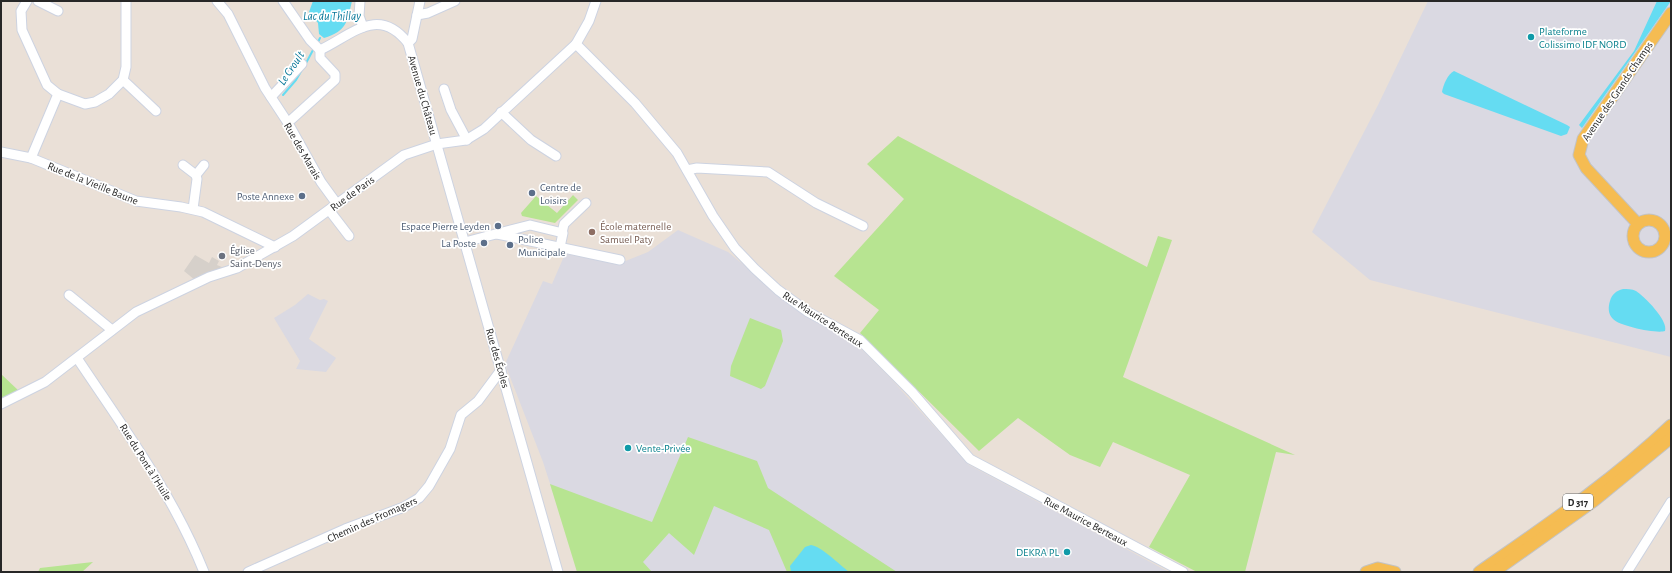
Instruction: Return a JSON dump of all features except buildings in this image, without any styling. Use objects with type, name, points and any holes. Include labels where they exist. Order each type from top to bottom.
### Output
[{"type":"main road","name":"Avenue des Grands Champs","points":[[1638,224],[1586,168],[1579,155],[1583,138],[1671,13]]},
{"type":"main road","points":[[1648,220],[1656,221],[1664,229],[1668,237],[1658,249],[1650,252],[1642,250],[1636,246],[1633,238],[1634,231],[1638,224],[1648,220]]},
{"type":"main road","name":"D 317","points":[[1479,572],[1605,482],[1638,456],[1671,425]]},
{"type":"main road","name":"D 317","points":[[1494,572],[1594,501],[1671,438]]},
{"type":"main road","points":[[1366,572],[1378,568],[1394,572]]},
{"type":"street","points":[[27,1],[21,12],[22,30],[47,85],[58,94],[85,104],[95,102],[109,94],[123,80],[126,67],[126,1]]},
{"type":"street","points":[[38,1],[58,11]]},
{"type":"street","name":"Rue des Marais","points":[[217,1],[228,14],[271,97],[288,123],[321,182],[337,204]]},
{"type":"street","points":[[283,1],[310,40],[320,50],[320,58],[335,74],[335,80],[292,119]]},
{"type":"street","points":[[360,1],[359,16],[362,27]]},
{"type":"street","name":"Avenue du Château","points":[[420,1],[412,39],[408,43],[437,144]]},
{"type":"street","points":[[417,15],[428,13],[455,1]]},
{"type":"street","name":"Rue de Paris","points":[[1,404],[38,386],[136,312],[209,277],[237,268],[275,247],[329,210],[404,155],[437,144],[467,140],[484,128],[576,44],[596,1]]},
{"type":"street","points":[[320,50],[370,24],[379,24],[390,27],[400,33],[408,43]]},
{"type":"street","name":"Rue Maurice Berteaux","points":[[576,44],[634,103],[677,154],[688,170],[713,216],[735,248],[778,290],[808,312],[860,340],[912,392],[970,459],[1183,572]]},
{"type":"street","points":[[271,97],[302,64]]},
{"type":"street","points":[[123,80],[156,111]]},
{"type":"street","points":[[444,89],[451,110],[467,140]]},
{"type":"street","points":[[31,158],[58,94]]},
{"type":"street","points":[[501,112],[532,140],[556,156]]},
{"type":"street","name":"Rue des Écoles","points":[[437,144],[558,572]]},
{"type":"street","name":"Rue de la Vieille Baune","points":[[1,152],[31,158],[136,201],[194,209],[275,247]]},
{"type":"street","points":[[183,165],[196,175]]},
{"type":"street","points":[[194,209],[197,191],[196,175],[204,165]]},
{"type":"street","points":[[688,170],[697,168],[768,172],[816,203],[864,226]]},
{"type":"street","points":[[560,247],[564,224],[586,203]]},
{"type":"street","points":[[329,210],[349,236]]},
{"type":"street","points":[[465,242],[530,225],[562,233]]},
{"type":"street","points":[[497,234],[620,260]]},
{"type":"street","points":[[69,295],[112,330]]},
{"type":"street","name":"Rue du Pont à l'Huile","points":[[77,358],[155,474],[191,539],[204,572]]},
{"type":"street","name":"Chemin des Fromagers","points":[[248,572],[345,529],[404,507],[420,498],[429,486],[450,448],[461,415],[478,401],[501,370]]},
{"type":"street","points":[[1627,572],[1671,502]]},
{"type":"shaded area","points":[[1428,1],[1671,1],[1671,357],[1370,280],[1312,232],[1378,105]]},
{"type":"shaded area","points":[[678,230],[728,252],[774,290],[863,351],[891,379],[969,465],[1169,572],[577,572],[574,558],[543,462],[505,364],[543,281],[552,284],[565,254],[618,264],[648,252]]},
{"type":"shaded area","points":[[195,255],[209,263],[212,257],[219,261],[217,265],[224,268],[195,280],[184,271]]},
{"type":"shaded area","points":[[308,294],[320,300],[324,299],[328,301],[309,339],[336,358],[326,372],[296,369],[300,361],[274,318],[295,305]]},
{"type":"green space","points":[[898,136],[1147,267],[1158,236],[1172,240],[1123,377],[1295,455],[1276,452],[1245,572],[1197,572],[1149,547],[1190,475],[1113,442],[1100,467],[1070,455],[1018,418],[979,451],[860,333],[879,310],[834,276],[904,199],[867,164]]},
{"type":"green space","points":[[573,195],[578,200],[555,223],[522,216],[521,213],[536,196],[557,213]]},
{"type":"green space","points":[[750,318],[781,330],[783,341],[765,386],[761,389],[730,376],[731,366]]},
{"type":"green space","points":[[1,374],[19,391],[1,400]]},
{"type":"green space","points":[[688,437],[757,461],[768,488],[897,572],[787,572],[769,530],[714,506],[694,555],[669,533],[643,562],[652,572],[577,572],[550,484],[652,522]]},
{"type":"green space","points":[[93,562],[82,572],[38,572],[40,568]]},
{"type":"water","name":"Lac du Thillay","points":[[313,1],[352,1],[349,15],[342,29],[324,38],[319,34],[318,23],[309,12]]},
{"type":"water","points":[[1657,1],[1671,1],[1582,128],[1579,125],[1634,51]]},
{"type":"water","points":[[1454,71],[1567,125],[1570,127],[1567,134],[1561,136],[1444,94],[1442,92],[1445,83]]},
{"type":"water","points":[[1623,289],[1631,289],[1636,291],[1650,303],[1660,315],[1665,331],[1661,332],[1638,329],[1617,322],[1613,319],[1609,310],[1610,301],[1615,293]]},
{"type":"water","points":[[811,545],[825,552],[849,572],[791,572],[790,566],[805,547]]},
{"type":"waterway","name":"Le Croult","points":[[318,42],[320,38]]},
{"type":"waterway","name":"Le Croult","points":[[305,65],[313,50]]},
{"type":"waterway","name":"Le Croult","points":[[283,95],[296,80],[303,68]]},
{"type":"place","name":"Plateforme Colissimo IDF NORD","points":[[1531,37]]},
{"type":"place","name":"Centre de Loisirs","points":[[532,193]]},
{"type":"place","name":"Poste Annexe","points":[[302,196]]},
{"type":"place","name":"Espace Pierre Leyden","points":[[498,226]]},
{"type":"place","name":"École maternelle Samuel Paty","points":[[592,232]]},
{"type":"place","name":"La Poste","points":[[484,243]]},
{"type":"place","name":"Police Municipale","points":[[510,245]]},
{"type":"place","name":"Église Saint-Denys","points":[[222,256]]},
{"type":"place","name":"Vente-Privée","points":[[628,448]]},
{"type":"place","name":"DEKRA PL","points":[[1067,552]]}]
